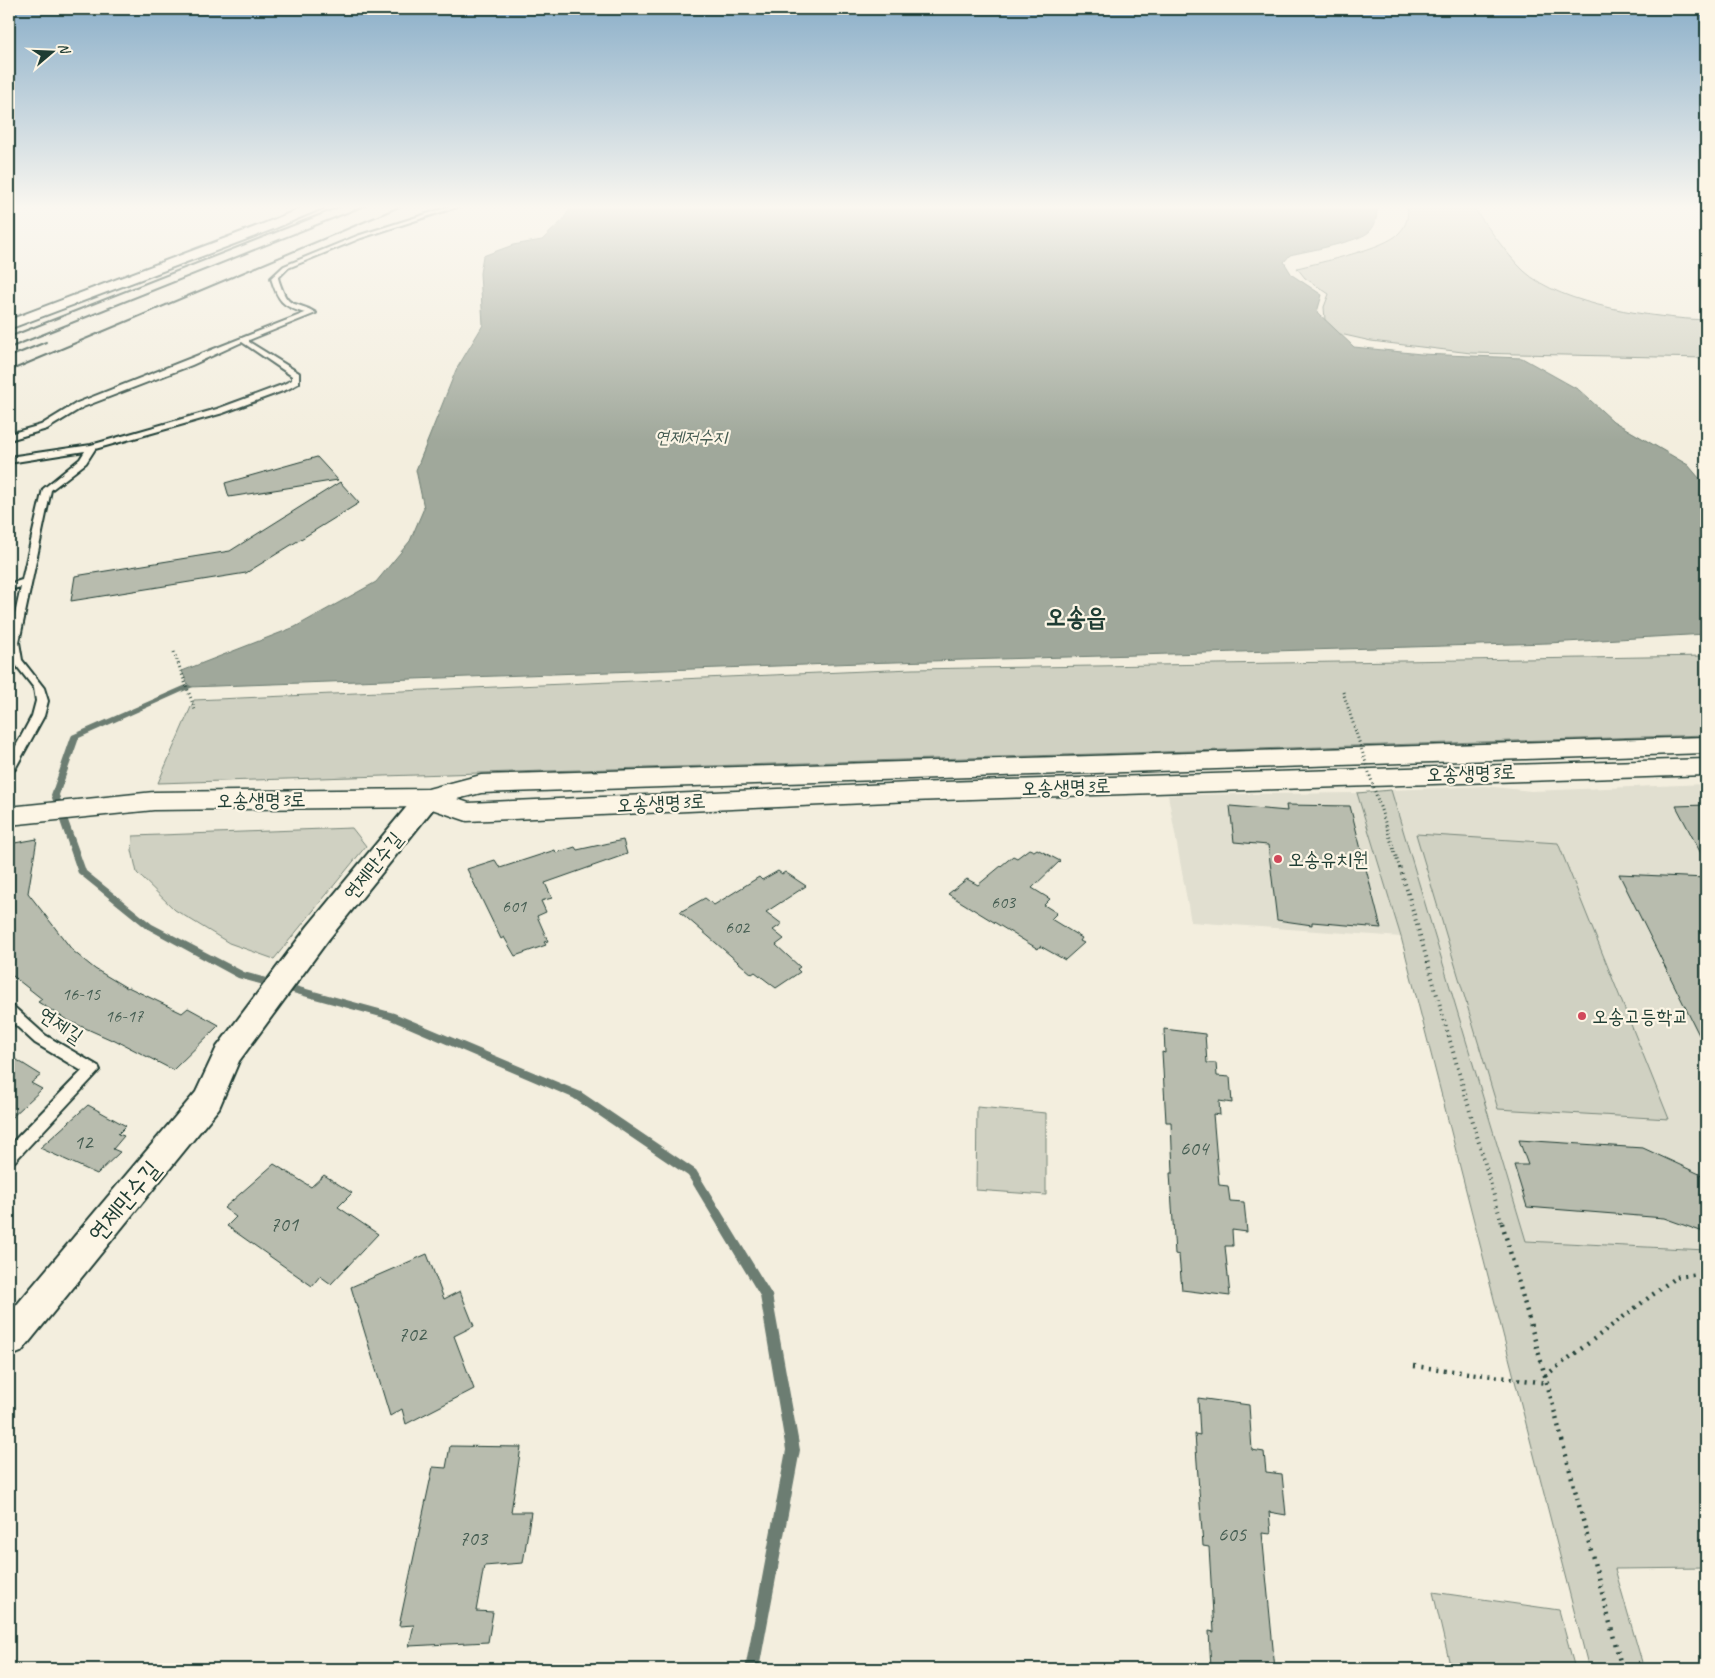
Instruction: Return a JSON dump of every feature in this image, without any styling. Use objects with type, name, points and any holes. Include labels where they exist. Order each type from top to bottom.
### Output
[{"type":"street","points":[[9,325],[119,283]]},
{"type":"street","name":"오송생명3로","points":[[9,816],[154,801],[428,798],[480,784],[1706,745]]},
{"type":"street","name":"오송생명3로","points":[[428,798],[467,812],[940,791],[1706,767]]},
{"type":"street","name":"연제만수길","points":[[9,1340],[208,1099],[227,1055],[318,933],[428,798]]},
{"type":"lane","points":[[9,437],[44,427],[80,405],[312,313],[287,305],[281,300],[276,283]]},
{"type":"lane","points":[[9,460],[92,447],[220,411],[285,387],[296,380],[296,375],[246,343],[245,339]]},
{"type":"lane","points":[[9,768],[38,716],[42,701],[39,688],[17,660],[14,642],[47,489],[83,461],[92,447]]},
{"type":"lane","points":[[9,587],[26,582]]},
{"type":"lane","name":"연제길","points":[[9,1011],[40,1039],[93,1070],[9,1156]]},
{"type":"path","points":[[174,652],[195,710]]},
{"type":"path","points":[[1343,692],[1408,892],[1547,1384],[1622,1669]]},
{"type":"path","points":[[1544,1376],[1676,1277],[1706,1273]]},
{"type":"path","points":[[1414,1366],[1547,1384]]},
{"type":"shaded area","points":[[1313,283],[1542,283],[1561,293],[1610,308],[1636,313],[1706,320],[1706,358],[1471,353],[1371,341],[1340,334],[1325,320],[1324,307],[1329,294]]},
{"type":"shaded area","points":[[1706,656],[1706,735],[158,783],[194,700],[912,669]]},
{"type":"shaded area","name":"오송고등학교","points":[[1706,784],[1706,1250],[1526,1241],[1391,790],[1485,786],[1531,791]]},
{"type":"shaded area","points":[[1391,790],[1526,1241],[1706,1250],[1706,1568],[1615,1569],[1644,1669],[1589,1669],[1401,937],[1357,793]]},
{"type":"shaded area","name":"오송유치원","points":[[1357,793],[1401,937],[1191,922],[1168,795]]},
{"type":"shaded area","points":[[352,828],[366,846],[274,959],[229,943],[175,910],[137,873],[132,850],[133,836]]},
{"type":"shaded area","points":[[1416,834],[1558,843],[1669,1119],[1498,1109]]},
{"type":"shaded area","points":[[977,1107],[1046,1113],[1046,1195],[976,1190]]},
{"type":"shaded area","points":[[1433,1592],[1559,1610],[1575,1669],[1451,1669]]},
{"type":"water","name":"연제저수지","points":[[481,283],[1304,283],[1322,295],[1317,312],[1354,347],[1421,354],[1522,358],[1579,390],[1613,421],[1688,465],[1706,486],[1706,634],[1548,643],[861,663],[189,687],[182,671],[295,627],[376,582],[410,541],[424,508],[416,470],[456,370],[483,325]]},
{"type":"building","points":[[317,457],[338,480],[229,497],[225,483]]},
{"type":"building","points":[[340,482],[359,503],[246,573],[71,601],[75,576],[230,551]]},
{"type":"building","points":[[1286,805],[1350,806],[1381,928],[1312,922],[1312,925],[1277,920],[1268,845],[1234,842],[1230,806],[1287,811]]},
{"type":"building","points":[[1706,805],[1706,863],[1676,806]]},
{"type":"building","points":[[37,839],[28,893],[73,951],[95,969],[127,988],[182,1013],[188,1008],[219,1025],[173,1070],[113,1039],[67,1020],[38,1002],[42,999],[9,973],[9,844]]},
{"type":"building","points":[[623,840],[627,854],[545,883],[552,898],[541,901],[546,912],[537,916],[548,941],[544,942],[546,945],[515,956],[504,937],[501,939],[467,869],[495,860],[500,868],[555,850],[556,853],[575,847],[577,850]]},
{"type":"building","points":[[1029,849],[1034,851],[1037,849],[1060,861],[1032,888],[1050,899],[1044,905],[1057,913],[1051,919],[1082,938],[1080,941],[1084,943],[1065,960],[1040,946],[1038,949],[948,894],[967,879],[978,885],[1013,856],[1017,858]]},
{"type":"building","points":[[778,871],[782,874],[785,872],[806,886],[766,912],[782,924],[773,930],[784,939],[776,945],[800,967],[797,969],[800,972],[776,988],[755,972],[752,974],[680,912],[705,898],[714,905],[759,877],[762,880]]},
{"type":"building","points":[[1619,874],[1706,878],[1706,1049]]},
{"type":"building","points":[[1164,1029],[1205,1034],[1207,1063],[1216,1063],[1217,1076],[1230,1077],[1232,1103],[1219,1101],[1220,1115],[1213,1114],[1219,1185],[1228,1186],[1230,1201],[1244,1202],[1247,1232],[1232,1230],[1233,1246],[1225,1246],[1230,1296],[1182,1290],[1179,1255],[1175,1254],[1170,1173],[1173,1173],[1171,1122],[1166,1122],[1162,1052],[1165,1053]]},
{"type":"building","points":[[9,1055],[41,1075],[31,1083],[42,1089],[9,1120]]},
{"type":"building","points":[[88,1105],[126,1126],[118,1134],[124,1136],[113,1149],[120,1152],[97,1174],[40,1148]]},
{"type":"building","points":[[1519,1140],[1643,1148],[1706,1177],[1706,1233],[1664,1218],[1527,1207],[1514,1165],[1528,1165]]},
{"type":"building","points":[[274,1164],[311,1187],[324,1175],[352,1193],[338,1207],[378,1234],[331,1284],[320,1276],[312,1286],[227,1226],[236,1217],[224,1208]]},
{"type":"building","points":[[427,1254],[444,1299],[460,1291],[474,1326],[454,1336],[474,1389],[406,1424],[402,1409],[390,1416],[351,1287]]},
{"type":"building","points":[[1198,1398],[1249,1405],[1252,1450],[1264,1452],[1266,1472],[1282,1474],[1286,1515],[1269,1512],[1271,1534],[1262,1533],[1275,1669],[1211,1669],[1209,1631],[1214,1632],[1209,1547],[1203,1546],[1195,1434],[1200,1435]]},
{"type":"building","points":[[450,1446],[521,1447],[511,1512],[531,1512],[523,1563],[484,1566],[476,1611],[493,1612],[488,1642],[409,1646],[414,1625],[399,1626],[433,1467],[446,1468]]},
{"type":"waterway","points":[[189,687],[75,737],[55,795],[82,873],[149,926],[241,975],[390,1016],[577,1095],[692,1173],[766,1295],[793,1450],[752,1669]]},
{"type":"railway","points":[[9,337],[145,283]]},
{"type":"railway","points":[[9,348],[171,283]]},
{"type":"railway","points":[[9,371],[218,283]]},
{"type":"railway","points":[[9,357],[46,342]]},
{"type":"place","name":"오송유치원","points":[[1278,859]]},
{"type":"place","name":"오송고등학교","points":[[1582,1016]]},
{"type":"district","name":"오송읍","points":[[1076,617]]}]
